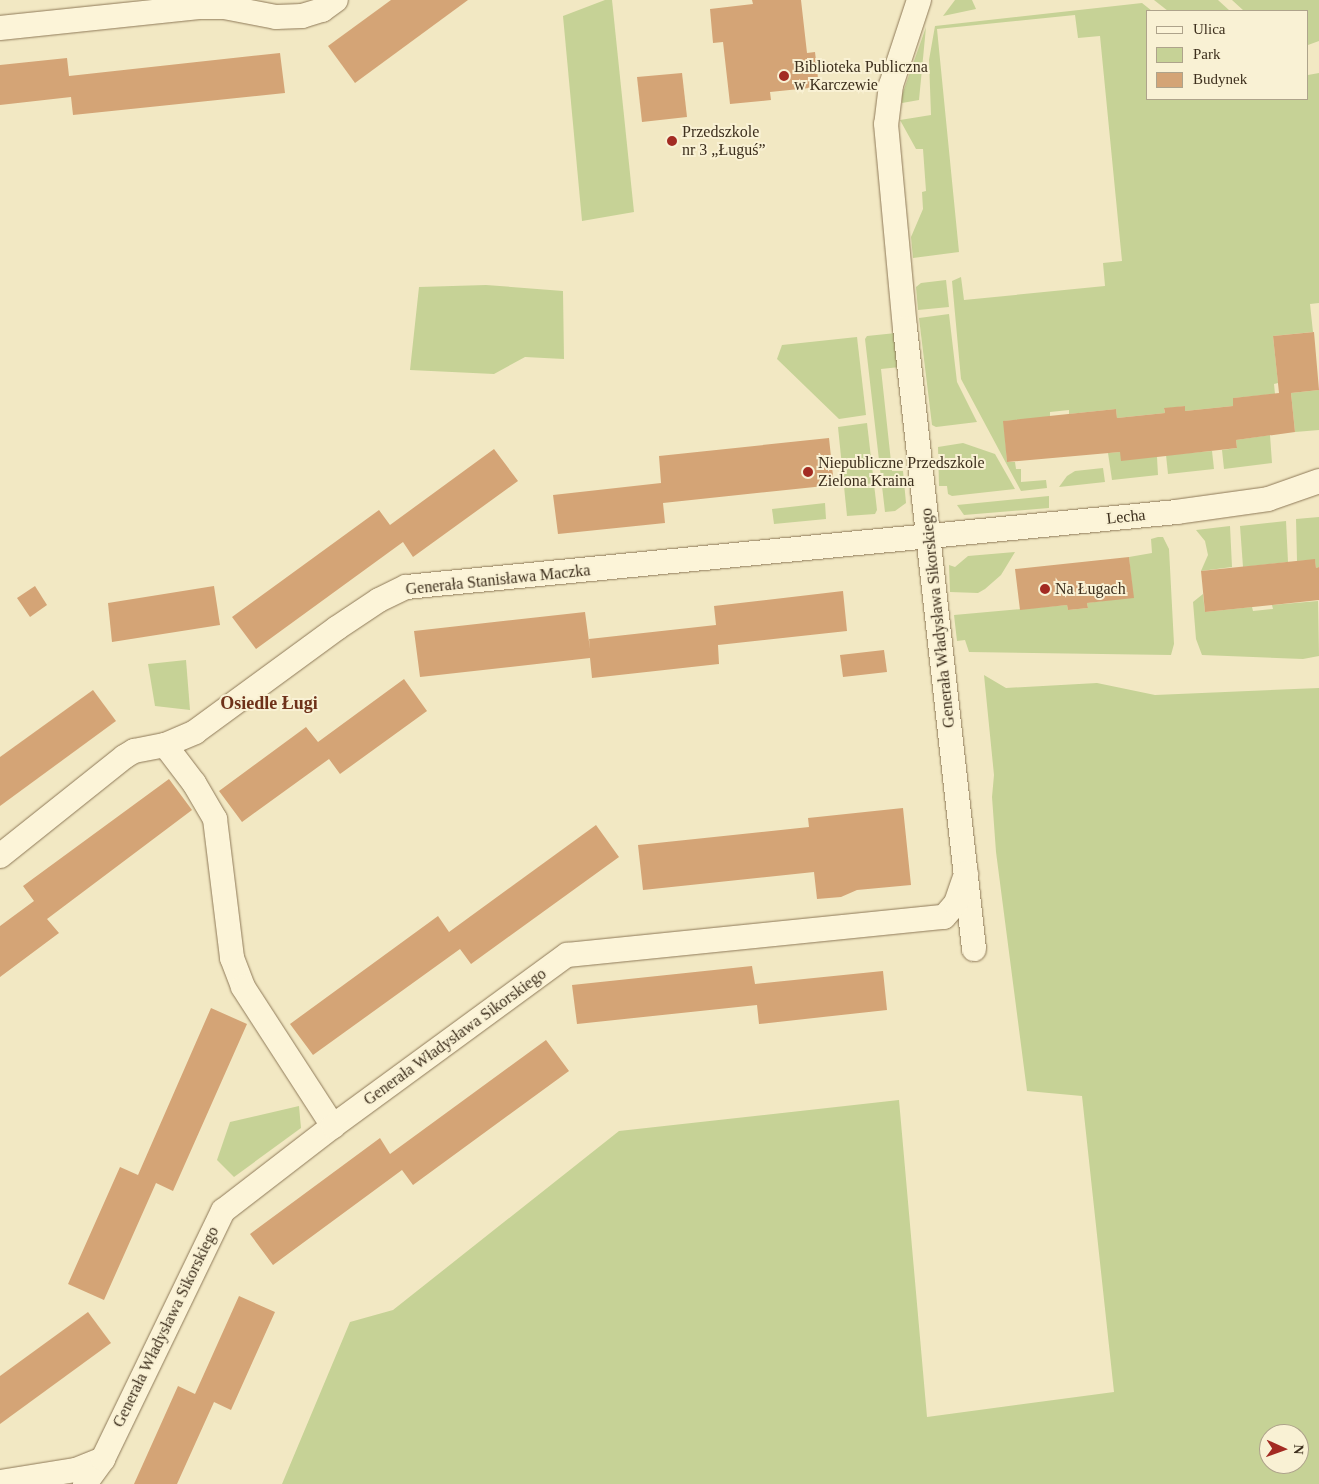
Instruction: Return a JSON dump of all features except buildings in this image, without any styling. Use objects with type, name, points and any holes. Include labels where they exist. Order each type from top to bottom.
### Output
[{"type":"street","points":[[0,28],[199,7],[224,7],[276,17],[302,16],[322,10],[336,0]]},
{"type":"street","name":"Generała Władysława Sikorskiego","points":[[919,0],[891,85],[887,111],[900,272],[974,949]]},
{"type":"street","name":"Lecha","points":[[929,536],[1176,512],[1268,499],[1319,481]]},
{"type":"street","name":"Generała Stanisława Maczka","points":[[0,856],[6,848],[124,757],[134,751],[165,745],[195,732],[337,628],[379,600],[406,587],[929,536]]},
{"type":"street","points":[[165,745],[194,783],[215,820],[232,958],[243,987],[333,1126]]},
{"type":"street","name":"Generała Władysława Sikorskiego","points":[[85,1484],[103,1459],[223,1211],[333,1126],[567,955],[944,917],[956,903],[966,874]]},
{"type":"street","points":[[0,1482],[76,1470],[103,1459]]},
{"type":"green space","points":[[605,0],[612,0],[634,212],[582,221],[563,16]]},
{"type":"green space","points":[[955,0],[972,0],[976,9],[943,16]]},
{"type":"green space","points":[[1154,0],[1218,0],[1229,10],[1167,10]]},
{"type":"green space","points":[[1232,0],[1319,0],[1319,41],[1309,45],[1309,10],[1243,10]]},
{"type":"green space","points":[[1142,3],[1151,10],[1146,10],[1146,100],[1309,100],[1309,75],[1319,73],[1319,303],[1310,304],[1313,332],[1273,336],[1278,383],[1274,384],[1275,394],[1233,398],[1233,406],[1185,411],[1185,406],[1164,409],[1165,413],[1117,418],[1116,409],[1069,414],[1069,410],[1050,412],[1050,417],[1004,421],[1007,462],[1015,462],[1016,469],[1021,469],[1021,482],[1046,480],[1047,488],[1021,491],[961,379],[952,281],[961,277],[964,300],[1105,286],[1103,263],[1122,261],[1100,36],[1078,38],[1075,15],[937,29],[959,252],[913,258],[911,237],[923,209],[922,192],[926,191],[923,149],[916,149],[900,120],[931,115],[929,60],[935,26]]},
{"type":"green space","points":[[926,27],[919,100],[902,103],[902,95]]},
{"type":"green space","points":[[946,280],[949,307],[918,310],[916,287],[921,283]]},
{"type":"green space","points":[[486,285],[563,291],[564,359],[525,357],[494,374],[410,370],[419,287]]},
{"type":"green space","points":[[949,314],[957,382],[977,422],[936,427],[932,425],[919,318]]},
{"type":"green space","points":[[896,333],[900,367],[881,369],[892,471],[903,471],[906,503],[895,511],[885,512],[865,339],[867,336]]},
{"type":"green space","points":[[857,337],[866,415],[839,419],[777,359],[782,345]]},
{"type":"green space","points":[[1319,390],[1319,430],[1295,432],[1291,393]]},
{"type":"green space","points":[[867,423],[877,510],[875,514],[847,516],[838,427]]},
{"type":"green space","points":[[1270,435],[1272,463],[1224,469],[1222,450],[1237,448],[1236,440]]},
{"type":"green space","points":[[963,443],[995,454],[1015,489],[952,496],[948,494],[947,486],[939,486],[938,447]]},
{"type":"green space","points":[[1212,451],[1214,469],[1168,474],[1166,455]]},
{"type":"green space","points":[[1120,452],[1157,457],[1158,475],[1112,480],[1108,453]]},
{"type":"green space","points":[[1103,468],[1105,482],[1059,487],[1067,476],[1075,471]]},
{"type":"green space","points":[[1049,496],[1049,508],[964,515],[957,505]]},
{"type":"green space","points":[[825,503],[826,519],[774,524],[772,509]]},
{"type":"green space","points":[[1319,517],[1319,567],[1316,568],[1315,560],[1297,561],[1296,519]]},
{"type":"green space","points":[[1286,521],[1288,562],[1243,567],[1240,526]]},
{"type":"green space","points":[[1230,526],[1232,567],[1201,571],[1208,555],[1205,541],[1196,530]]},
{"type":"green space","points":[[1163,537],[1169,549],[1174,644],[1171,655],[969,652],[965,640],[957,641],[954,615],[1067,605],[1068,610],[1088,608],[1087,603],[1133,597],[1129,557],[1152,553],[1151,539]]},
{"type":"green space","points":[[1015,552],[1001,575],[985,589],[978,593],[950,592],[949,565],[955,567],[968,556]]},
{"type":"green space","points":[[1203,594],[1205,612],[1252,607],[1253,611],[1273,609],[1272,605],[1318,601],[1319,656],[1303,659],[1202,655],[1196,639],[1193,602]]},
{"type":"green space","points":[[186,660],[190,710],[155,706],[148,664]]},
{"type":"green space","points":[[984,675],[1006,688],[1097,683],[1155,695],[1319,688],[1319,1484],[282,1484],[350,1322],[393,1310],[619,1131],[899,1100],[927,1417],[1114,1392],[1082,1096],[1027,1091],[996,852],[992,797],[994,775]]},
{"type":"green space","points":[[299,1106],[301,1128],[234,1177],[217,1160],[230,1122]]},
{"type":"place","name":"Biblioteka Publiczna w Karczewie","points":[[784,76]]},
{"type":"place","name":"Przedszkole nr 3 „Ługuś”","points":[[672,141]]},
{"type":"place","name":"Niepubliczne Przedszkole Zielona Kraina","points":[[808,472]]},
{"type":"place","name":"Na Ługach","points":[[1045,589]]},
{"type":"district","name":"Osiedle Ługi","points":[[269,703]]}]
